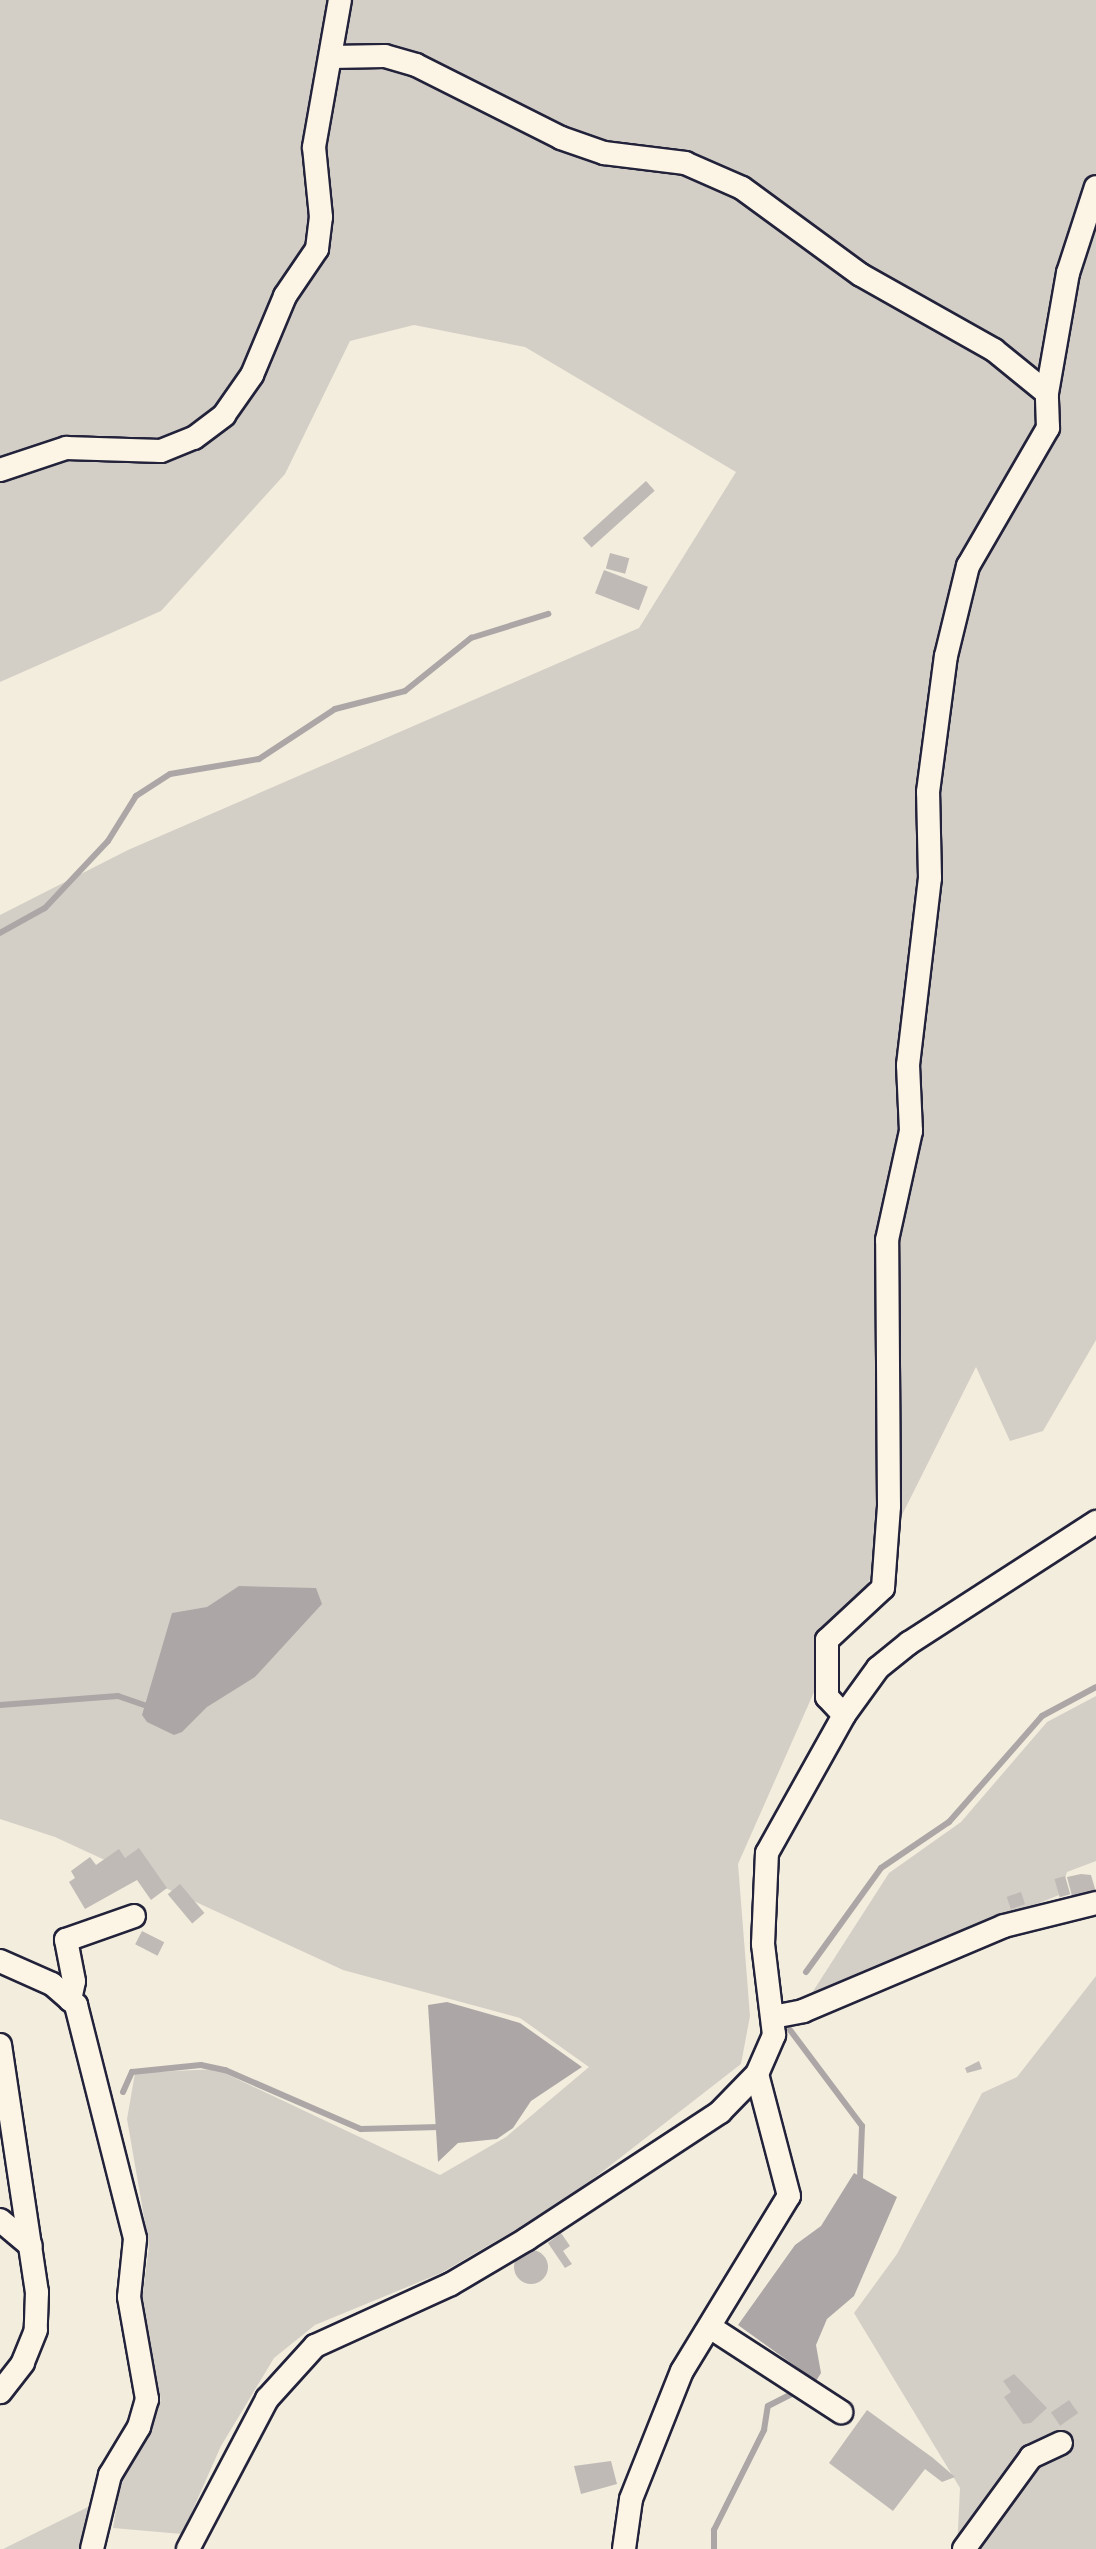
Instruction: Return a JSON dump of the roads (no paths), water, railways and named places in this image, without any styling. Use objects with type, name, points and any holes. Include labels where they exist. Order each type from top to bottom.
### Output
[{"type":"street","points":[[0,470],[66,448],[160,451],[194,438],[224,415],[252,376],[285,296],[317,249],[321,217],[314,147],[340,0]]},
{"type":"street","points":[[331,57],[385,56],[416,65],[561,138],[604,153],[685,162],[742,188],[861,275],[994,350],[1047,393]]},
{"type":"street","points":[[844,1715],[827,1697],[827,1640],[883,1588],[889,1506],[887,1240],[911,1131],[908,1065],[930,878],[928,792],[946,656],[968,566],[1048,428],[1047,393],[1068,273],[1096,187]]},
{"type":"street","points":[[188,2549],[267,2399],[315,2346],[450,2284],[527,2239],[720,2112],[757,2074],[774,2035],[763,1944],[766,1853],[844,1715],[878,1668],[909,1643],[1096,1522]]},
{"type":"street","points":[[773,2017],[803,2012],[1004,1926],[1096,1902]]},
{"type":"street","points":[[70,2000],[74,1981],[66,1940],[134,1916]]},
{"type":"street","points":[[0,1961],[52,1984],[70,2000],[88,2030],[136,2239],[129,2297],[147,2398],[139,2427],[110,2475],[92,2549]]},
{"type":"street","points":[[0,2045],[31,2246],[36,2330],[23,2363],[0,2392]]},
{"type":"street","points":[[624,2549],[631,2499],[682,2371],[713,2329],[789,2196],[757,2074]]},
{"type":"street","points":[[0,2220],[31,2246]]},
{"type":"street","points":[[713,2329],[841,2412]]},
{"type":"street","points":[[964,2549],[1031,2457],[1061,2443]]},
{"type":"waterway","points":[[0,933],[45,908],[108,841],[136,796],[170,774],[259,759],[335,709],[405,691],[471,638],[548,614]]},
{"type":"waterway","points":[[806,1972],[881,1868],[949,1822],[1042,1716],[1096,1687]]},
{"type":"waterway","points":[[0,1705],[118,1696],[152,1708]]},
{"type":"waterway","points":[[790,2030],[862,2126],[860,2179]]},
{"type":"waterway","points":[[123,2092],[132,2072],[201,2065],[225,2070],[361,2129],[440,2127]]},
{"type":"waterway","points":[[714,2549],[714,2530],[764,2430],[768,2406],[792,2394]]}]
